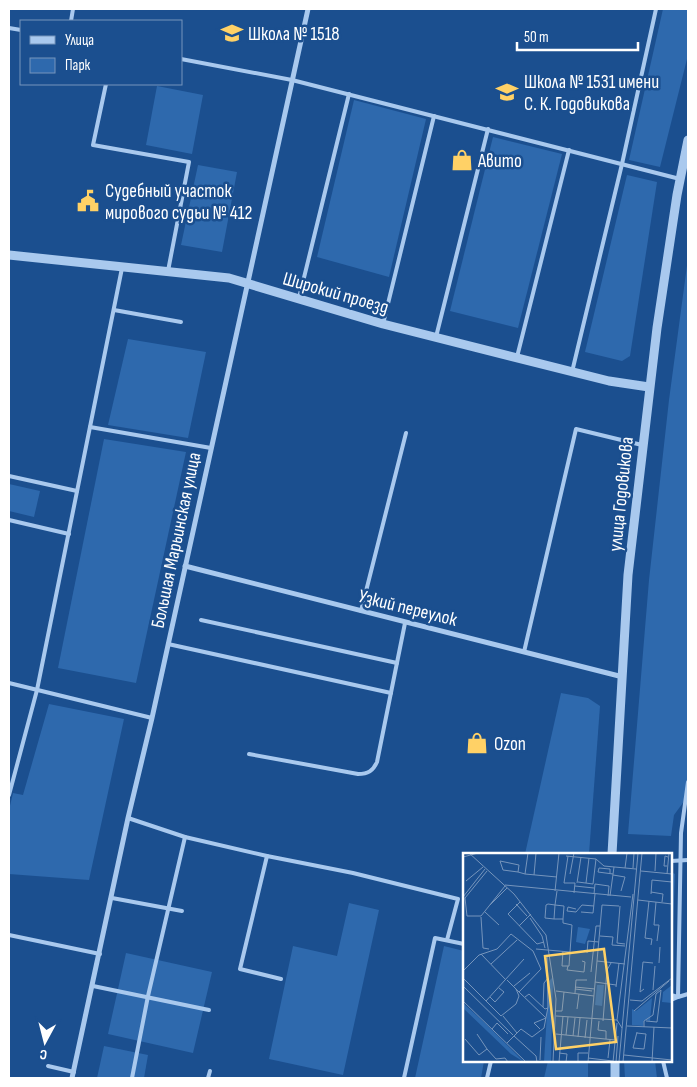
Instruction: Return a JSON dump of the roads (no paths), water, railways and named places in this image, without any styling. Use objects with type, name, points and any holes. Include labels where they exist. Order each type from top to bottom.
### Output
[{"type":"street","name":"Большая Марьинская улица","points":[[72,1078],[308,9]]},
{"type":"street","name":"улица Годовикова","points":[[612,853],[628,575],[649,387],[680,179],[688,140]]},
{"type":"street","name":"Широкий проезд","points":[[9,254],[229,278],[382,324],[609,381],[649,387]]},
{"type":"street","name":"Узкий переулок","points":[[185,566],[623,677]]},
{"type":"street","points":[[615,1062],[615,1078]]},
{"type":"lane","points":[[572,372],[622,164],[656,9]]},
{"type":"lane","points":[[182,59],[292,80],[680,179]]},
{"type":"lane","points":[[106,85],[93,145],[189,162],[168,270]]},
{"type":"lane","points":[[299,298],[349,94]]},
{"type":"lane","points":[[382,324],[434,116]]},
{"type":"lane","points":[[436,337],[488,129]]},
{"type":"lane","points":[[517,358],[569,150]]},
{"type":"lane","points":[[9,795],[37,690],[123,266]]},
{"type":"lane","points":[[114,310],[181,322]]},
{"type":"lane","points":[[90,427],[211,448]]},
{"type":"lane","points":[[524,652],[576,429],[642,445]]},
{"type":"lane","points":[[361,611],[406,433]]},
{"type":"lane","points":[[9,476],[78,491]]},
{"type":"lane","points":[[9,520],[69,534]]},
{"type":"lane","points":[[202,620],[397,663]]},
{"type":"lane","points":[[249,754],[358,774],[366,774],[374,769],[406,623]]},
{"type":"lane","points":[[168,644],[391,692]]},
{"type":"lane","points":[[9,683],[152,718]]},
{"type":"lane","points":[[678,997],[681,833],[688,782]]},
{"type":"lane","points":[[128,818],[185,837],[353,873],[458,899],[447,940]]},
{"type":"lane","points":[[681,833],[688,828]]},
{"type":"lane","points":[[132,1078],[148,996],[185,837]]},
{"type":"lane","points":[[267,856],[240,969],[281,979]]},
{"type":"lane","points":[[672,861],[681,862],[688,860]]},
{"type":"lane","points":[[112,898],[182,911]]},
{"type":"lane","points":[[9,935],[100,954]]},
{"type":"lane","points":[[404,1078],[435,938],[463,944]]},
{"type":"lane","points":[[93,986],[210,1010]]},
{"type":"lane","points":[[672,1000],[688,994]]},
{"type":"lane","points":[[672,995],[678,997]]},
{"type":"lane","points":[[487,1078],[491,1062]]},
{"type":"lane","points":[[663,1062],[667,1078]]},
{"type":"lane","points":[[48,1066],[74,1072]]},
{"type":"lane","points":[[208,1078],[210,1071]]},
{"type":"place","name":"Школа № 1518","points":[[232,33]]},
{"type":"place","name":"Школа № 1531 имени С. К. Годовикова","points":[[507,92]]},
{"type":"place","name":"Авито","points":[[462,160]]},
{"type":"place","name":"Судебный участок мирового судьи № 412","points":[[88,201]]},
{"type":"place","name":"Ozon","points":[[477,743]]}]
